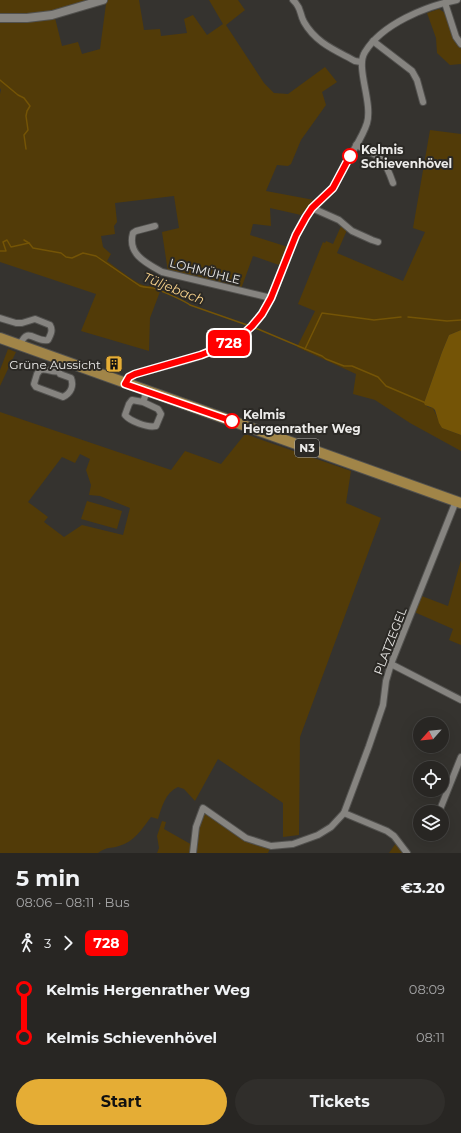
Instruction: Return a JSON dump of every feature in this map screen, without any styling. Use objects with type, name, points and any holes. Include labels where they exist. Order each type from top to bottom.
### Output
[{"type":"main road","name":"N3","points":[[0,338],[20,345],[61,366],[147,391],[458,502]]},
{"type":"street","points":[[0,18],[46,16],[103,0]]},
{"type":"street","points":[[293,0],[300,9],[303,20],[313,35],[321,43],[355,61],[361,62]]},
{"type":"street","points":[[125,384],[129,377],[135,374],[201,355],[221,347],[240,337],[252,326],[262,314],[271,298],[296,235],[312,208],[333,188],[364,130],[368,112],[368,100],[361,62],[364,54],[385,30],[414,15],[445,3],[458,0]]},
{"type":"street","points":[[445,3],[456,37],[461,44]]},
{"type":"street","points":[[373,42],[412,71],[417,80],[423,102]]},
{"type":"street","points":[[356,145],[382,159],[393,183]]},
{"type":"street","points":[[312,208],[339,220],[352,231],[378,242]]},
{"type":"street","name":"LOHMÜHLE","points":[[155,226],[136,231],[133,233],[131,241],[134,252],[148,264],[162,272],[271,298]]},
{"type":"street","points":[[0,318],[16,323],[22,323],[34,319],[50,325],[52,328],[48,340],[44,341],[28,335],[23,338],[20,345]]},
{"type":"street","points":[[61,366],[60,374],[71,378],[73,383],[71,390],[67,395],[63,397],[36,387],[34,384],[40,370],[45,369],[57,372],[61,366]]},
{"type":"street","points":[[143,402],[147,391]]},
{"type":"street","points":[[132,400],[143,402],[158,409],[161,414],[156,426],[151,427],[128,418],[125,415],[132,400]]},
{"type":"street","name":"PLATZEGEL","points":[[344,813],[383,705],[386,681],[391,664],[458,502]]},
{"type":"street","points":[[391,664],[461,700]]},
{"type":"street","points":[[443,805],[461,757]]},
{"type":"street","points":[[194,853],[196,827],[203,808],[246,838],[271,846],[293,844],[318,835],[331,827],[344,813],[387,831],[394,836],[407,853]]},
{"type":"shaded area","points":[[0,0],[139,0],[144,30],[160,29],[161,36],[187,33],[184,19],[193,15],[207,35],[223,24],[209,0],[238,0],[245,10],[226,25],[264,83],[274,93],[288,94],[325,67],[337,82],[322,92],[326,105],[301,140],[291,164],[288,166],[277,165],[266,191],[314,200],[301,215],[270,208],[271,226],[253,224],[250,235],[288,247],[279,265],[253,256],[241,289],[168,272],[162,232],[179,228],[174,196],[115,203],[117,222],[114,226],[115,234],[101,236],[103,247],[111,254],[107,261],[139,283],[149,286],[151,284],[161,289],[150,318],[149,351],[81,331],[96,294],[0,262]],"holes":[[[106,4],[100,49],[82,54],[78,42],[62,46],[55,18]]]},
{"type":"shaded area","points":[[439,9],[445,13],[453,38],[461,48],[461,64],[450,65],[437,53],[436,38],[427,13]]},
{"type":"shaded area","points":[[430,130],[461,134],[461,330],[449,335],[424,403],[428,407],[433,408],[442,428],[461,435],[461,451],[410,423],[375,400],[353,394],[356,374],[297,347],[315,311],[298,304],[323,242],[325,243],[326,241],[333,244],[342,224],[347,230],[337,253],[403,281],[425,232],[413,228]]},
{"type":"shaded area","points":[[461,330],[461,435],[442,428],[435,410],[424,403],[449,335]]},
{"type":"shaded area","points":[[8,349],[16,352],[0,386],[0,370]]},
{"type":"shaded area","points":[[0,412],[171,470],[185,451],[221,464],[245,434],[351,471],[346,503],[381,518],[300,737],[299,835],[283,837],[283,803],[218,759],[195,801],[184,789],[178,787],[167,797],[158,819],[151,817],[133,838],[124,844],[106,848],[98,853],[0,853]],"holes":[[[80,454],[90,459],[86,470],[91,485],[89,495],[100,496],[130,508],[123,535],[82,525],[64,537],[44,522],[48,517],[28,502],[62,457],[75,463]]]},
{"type":"shaded area","points":[[87,501],[122,511],[117,529],[81,519]]},
{"type":"shaded area","points":[[461,560],[461,645],[449,640],[453,629],[412,611],[419,595],[448,606]]},
{"type":"shaded area","points":[[203,808],[246,838],[271,846],[268,853],[157,853],[159,848],[157,836],[162,821],[166,822],[164,829],[194,846]]},
{"type":"shaded area","points":[[396,843],[404,853],[389,853]]},
{"type":"waterway","points":[[0,80],[24,98],[30,106],[26,116],[28,130],[24,135],[26,149]]},
{"type":"waterway","name":"Tüljebach","points":[[0,251],[6,251],[3,242],[7,240],[11,247],[29,243],[33,248],[61,253],[66,257],[72,258],[83,253],[96,256],[140,286],[157,289],[190,305],[250,326]]},
{"type":"waterway","name":"Tüljebach","points":[[24,240],[29,243]]},
{"type":"waterway","points":[[305,349],[322,313],[374,320],[401,317]]},
{"type":"waterway","points":[[408,317],[447,321],[461,320]]},
{"type":"waterway","name":"Tüljebach","points":[[253,327],[326,359],[344,366],[352,366],[378,377],[386,386],[426,403]]},
{"type":"bus line","name":"728","points":[[232,421],[125,384],[129,377],[135,374],[201,355],[221,347],[240,337],[252,326],[262,314],[271,298],[296,235],[306,217],[312,208],[333,188],[350,156]]},
{"type":"place","name":"Kelmis Schievenhövel","points":[[350,156]]},
{"type":"place","name":"Grüne Aussicht","points":[[114,364]]},
{"type":"place","name":"Kelmis Hergenrather Weg","points":[[232,421]]}]
